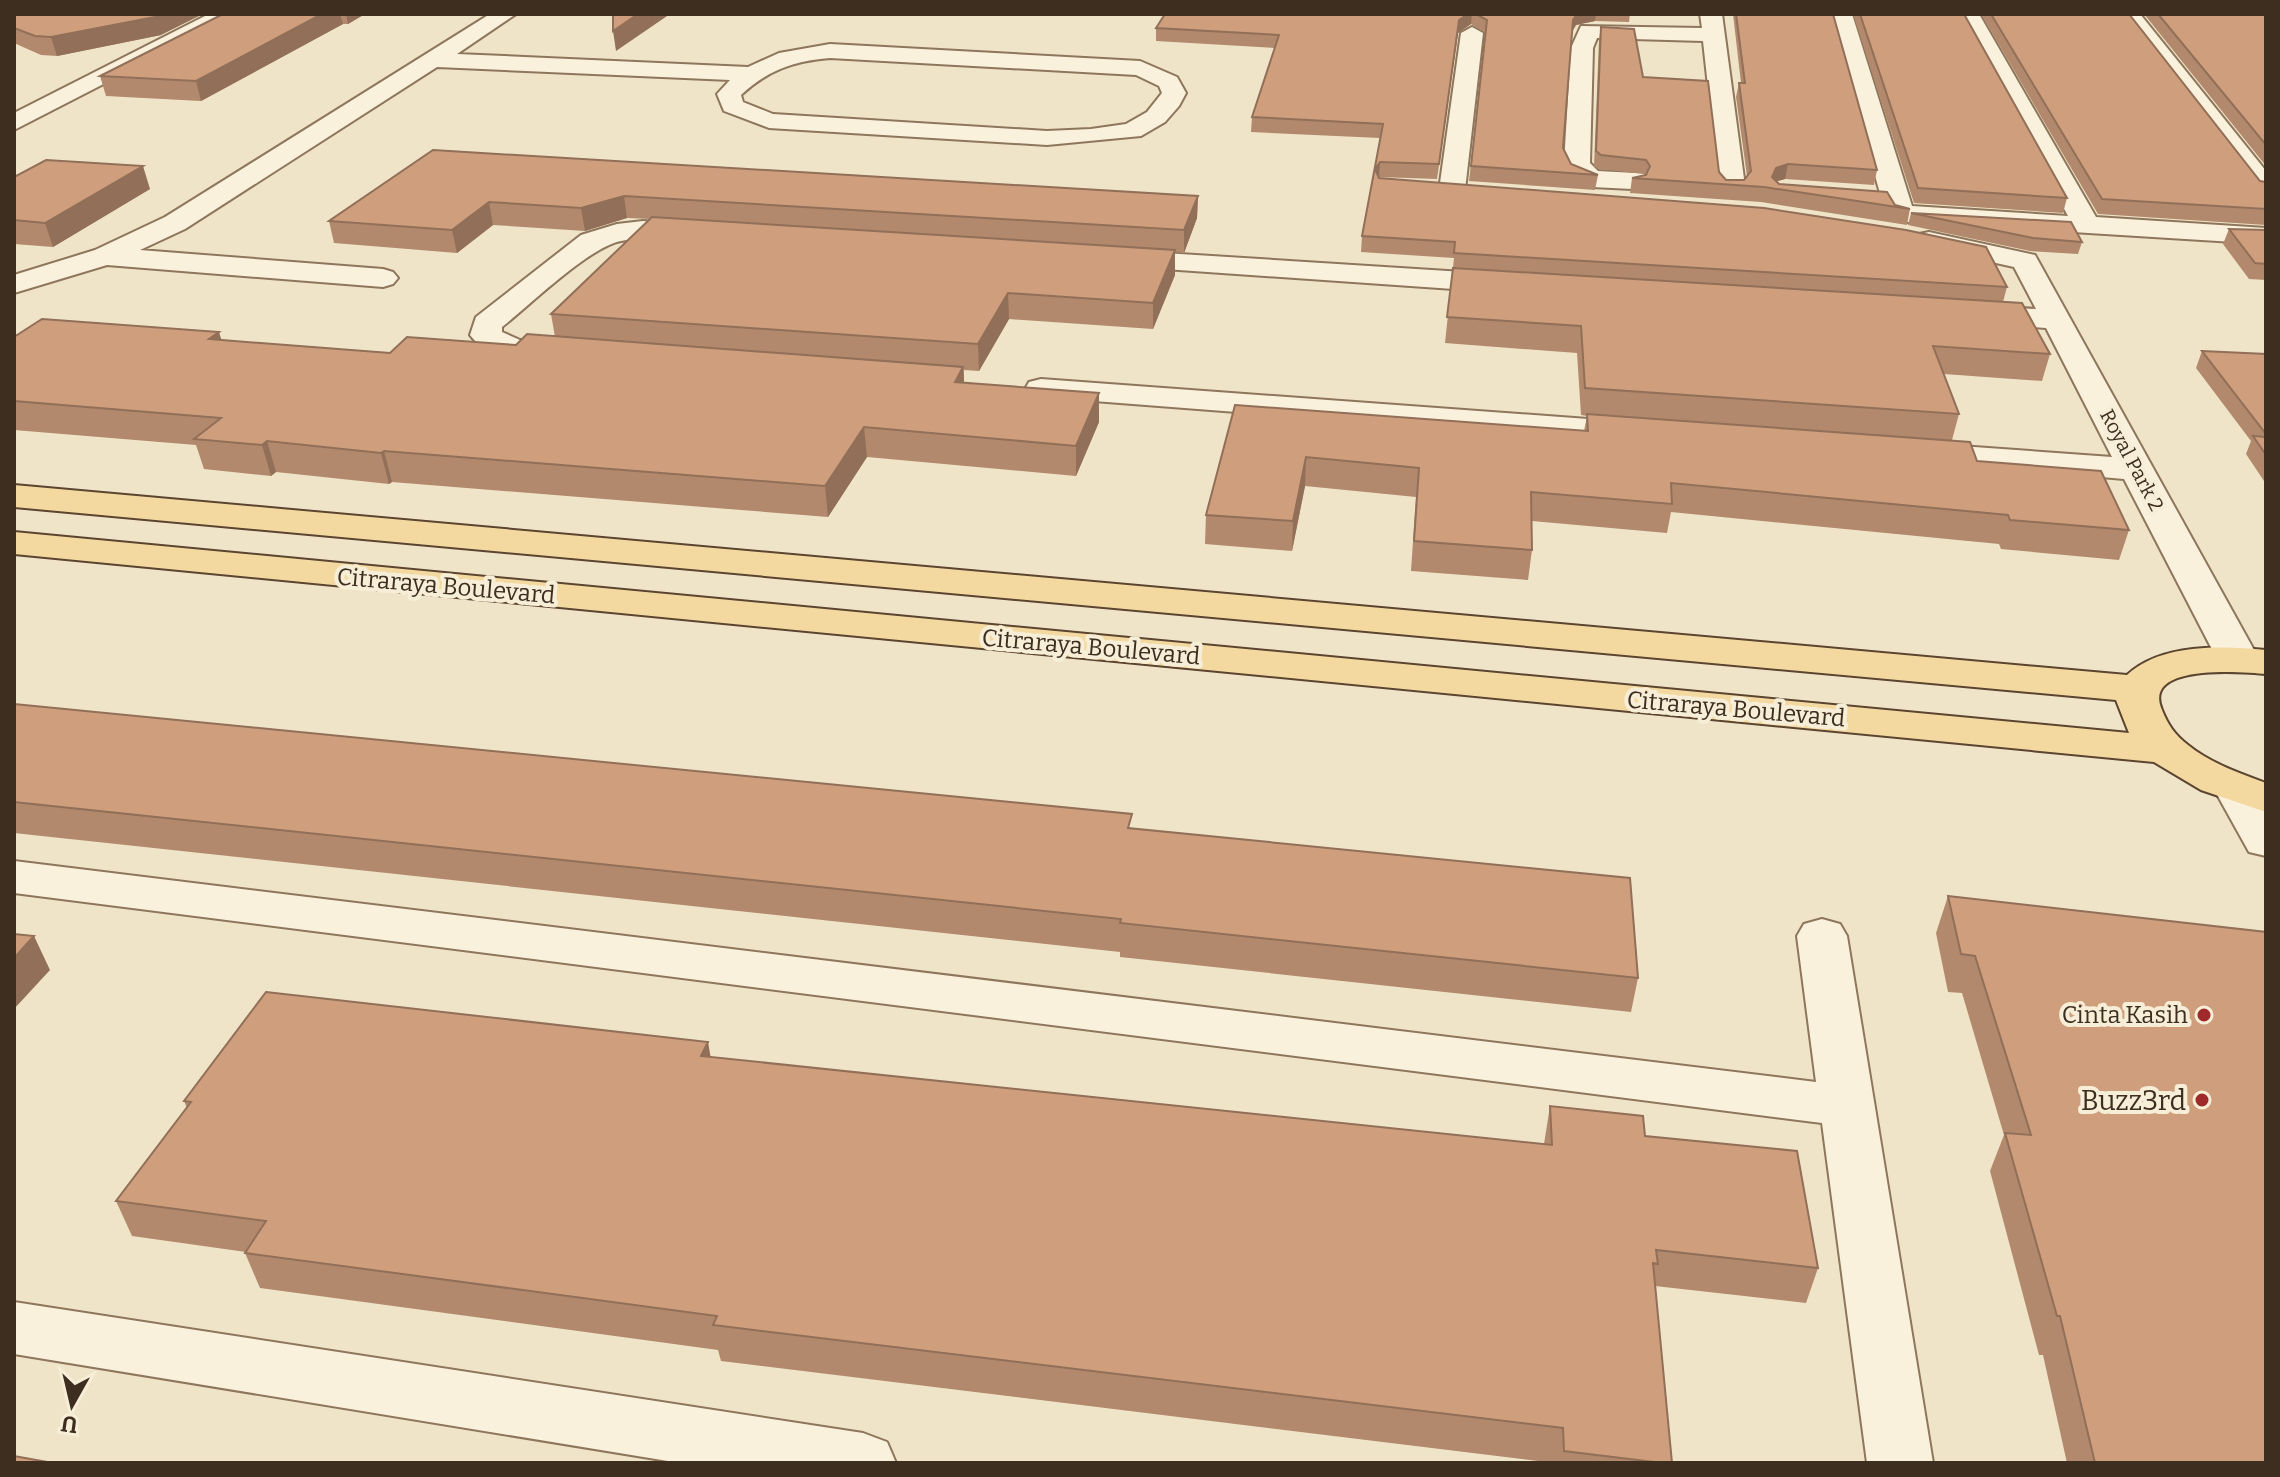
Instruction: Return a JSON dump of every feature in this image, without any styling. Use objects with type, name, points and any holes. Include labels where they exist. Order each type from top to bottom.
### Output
[{"type":"main road","name":"Citraraya Boulevard","points":[[14,496],[2139,689]]},
{"type":"main road","name":"Citraraya Boulevard","points":[[14,543],[2168,750]]},
{"type":"main road","points":[[2252,660],[2203,659],[2174,664],[2151,674],[2139,689],[2137,708],[2147,729],[2168,750],[2199,771],[2252,793]]},
{"type":"street","points":[[14,123],[225,14]]},
{"type":"street","points":[[14,284],[105,256],[175,223],[505,14]]},
{"type":"street","points":[[1841,14],[1896,201],[1908,214],[2266,236]]},
{"type":"street","points":[[1968,14],[2086,223]]},
{"type":"street","points":[[2129,14],[2266,188]]},
{"type":"street","points":[[1732,186],[1712,24],[1585,33],[1579,171],[1592,179],[1762,188]]},
{"type":"street","points":[[1452,190],[1472,33]]},
{"type":"street","points":[[436,60],[749,74],[794,54],[830,51],[1140,68],[1169,82],[1174,93],[1156,117],[1132,131],[1047,138],[769,121],[732,106],[729,94],[749,74]]},
{"type":"street","points":[[1421,188],[1483,192]]},
{"type":"street","points":[[1865,195],[1896,201]]},
{"type":"street","points":[[1575,199],[1745,212]]},
{"type":"street","points":[[590,355],[516,349],[497,343],[486,335],[487,324],[591,241],[608,234],[627,229],[725,234]]},
{"type":"street","name":"Royal Park 2","points":[[1887,232],[1983,249],[2025,261],[2137,469],[2252,660]]},
{"type":"street","points":[[105,256],[383,278]]},
{"type":"street","points":[[1090,257],[1534,286]]},
{"type":"street","points":[[1946,312],[2057,320]]},
{"type":"street","points":[[1005,386],[1675,435]]},
{"type":"street","points":[[1882,451],[2137,469]]},
{"type":"street","points":[[2252,793],[2266,841]]},
{"type":"street","points":[[14,877],[1847,1106]]},
{"type":"street","points":[[1822,936],[1900,1463]]},
{"type":"street","points":[[14,1328],[863,1463]]},
{"type":"building","points":[[14,14],[161,14],[51,37],[35,36],[14,28]]},
{"type":"building","points":[[223,14],[322,14],[196,81],[100,76]]},
{"type":"building","points":[[613,14],[638,14],[613,31]]},
{"type":"building","points":[[1165,14],[1468,14],[1459,20],[1439,164],[1380,162],[1375,169],[1379,178],[1764,208],[1906,230],[1986,247],[2007,287],[1454,253],[1455,242],[1362,236],[1383,124],[1252,117],[1279,35],[1156,28]]},
{"type":"building","points":[[1476,14],[1577,14],[1573,20],[1563,148],[1571,164],[1598,175],[1471,166],[1487,20]]},
{"type":"building","points":[[1736,14],[1833,14],[1877,170],[1788,164],[1776,168],[1772,177],[1779,184],[1887,192],[1895,205],[1910,209],[1764,187],[1632,178],[1646,175],[1650,166],[1646,160],[1601,155],[1596,151],[1601,27],[1634,29],[1643,77],[1708,81],[1719,172],[1726,180],[1744,180],[1751,171],[1739,83],[1745,83]]},
{"type":"building","points":[[1860,14],[1964,14],[2067,198],[1918,188]]},
{"type":"building","points":[[1991,14],[2129,14],[2260,181],[2266,182],[2266,209],[2102,199]]},
{"type":"building","points":[[2158,14],[2266,14],[2266,145]]},
{"type":"building","points":[[433,150],[1198,196],[1184,230],[624,196],[581,208],[489,202],[452,230],[329,221]]},
{"type":"building","points":[[46,160],[143,166],[45,223],[14,220],[14,177]]},
{"type":"building","points":[[1911,213],[2071,222],[2082,242],[2033,238]]},
{"type":"building","points":[[652,217],[1175,250],[1153,303],[1008,293],[978,344],[551,314]]},
{"type":"building","points":[[2229,229],[2266,230],[2266,264],[2255,263]]},
{"type":"building","points":[[1453,268],[2022,303],[2050,354],[1933,346],[1959,414],[1585,388],[1581,326],[1447,317]]},
{"type":"building","points":[[42,319],[219,332],[209,339],[390,353],[407,337],[516,345],[527,334],[963,367],[955,382],[1099,393],[1076,446],[864,427],[825,486],[381,453],[267,441],[262,445],[194,439],[221,418],[14,401],[14,337]]},
{"type":"building","points":[[2202,351],[2266,354],[2266,434]]},
{"type":"building","points":[[1235,405],[1588,431],[1587,414],[1970,442],[1977,461],[2101,471],[2129,530],[2010,520],[2008,515],[1671,483],[1672,504],[1531,492],[1532,550],[1414,541],[1419,468],[1306,457],[1293,521],[1206,515]]},
{"type":"building","points":[[2253,436],[2266,437],[2266,455]]},
{"type":"building","points":[[14,704],[1132,814],[1128,828],[1630,878],[1638,978],[1120,923],[1121,919],[14,802]]},
{"type":"building","points":[[1948,896],[2266,932],[2266,1463],[2095,1463],[2060,1316],[2057,1316],[2005,1133],[2031,1135],[1975,956],[1961,954]]},
{"type":"building","points":[[14,934],[34,936],[14,958]]},
{"type":"building","points":[[266,992],[708,1042],[701,1056],[1552,1145],[1550,1106],[1643,1116],[1645,1136],[1797,1151],[1818,1268],[1656,1250],[1658,1264],[1653,1263],[1672,1463],[1662,1463],[1564,1451],[1563,1428],[713,1325],[717,1316],[245,1253],[266,1221],[116,1201],[191,1102],[184,1101]]},
{"type":"building","points":[[14,1456],[53,1463],[14,1463]]},
{"type":"place","name":"Cinta Kasih","points":[[2204,1015]]},
{"type":"place","name":"Buzz3rd","points":[[2202,1100]]}]
